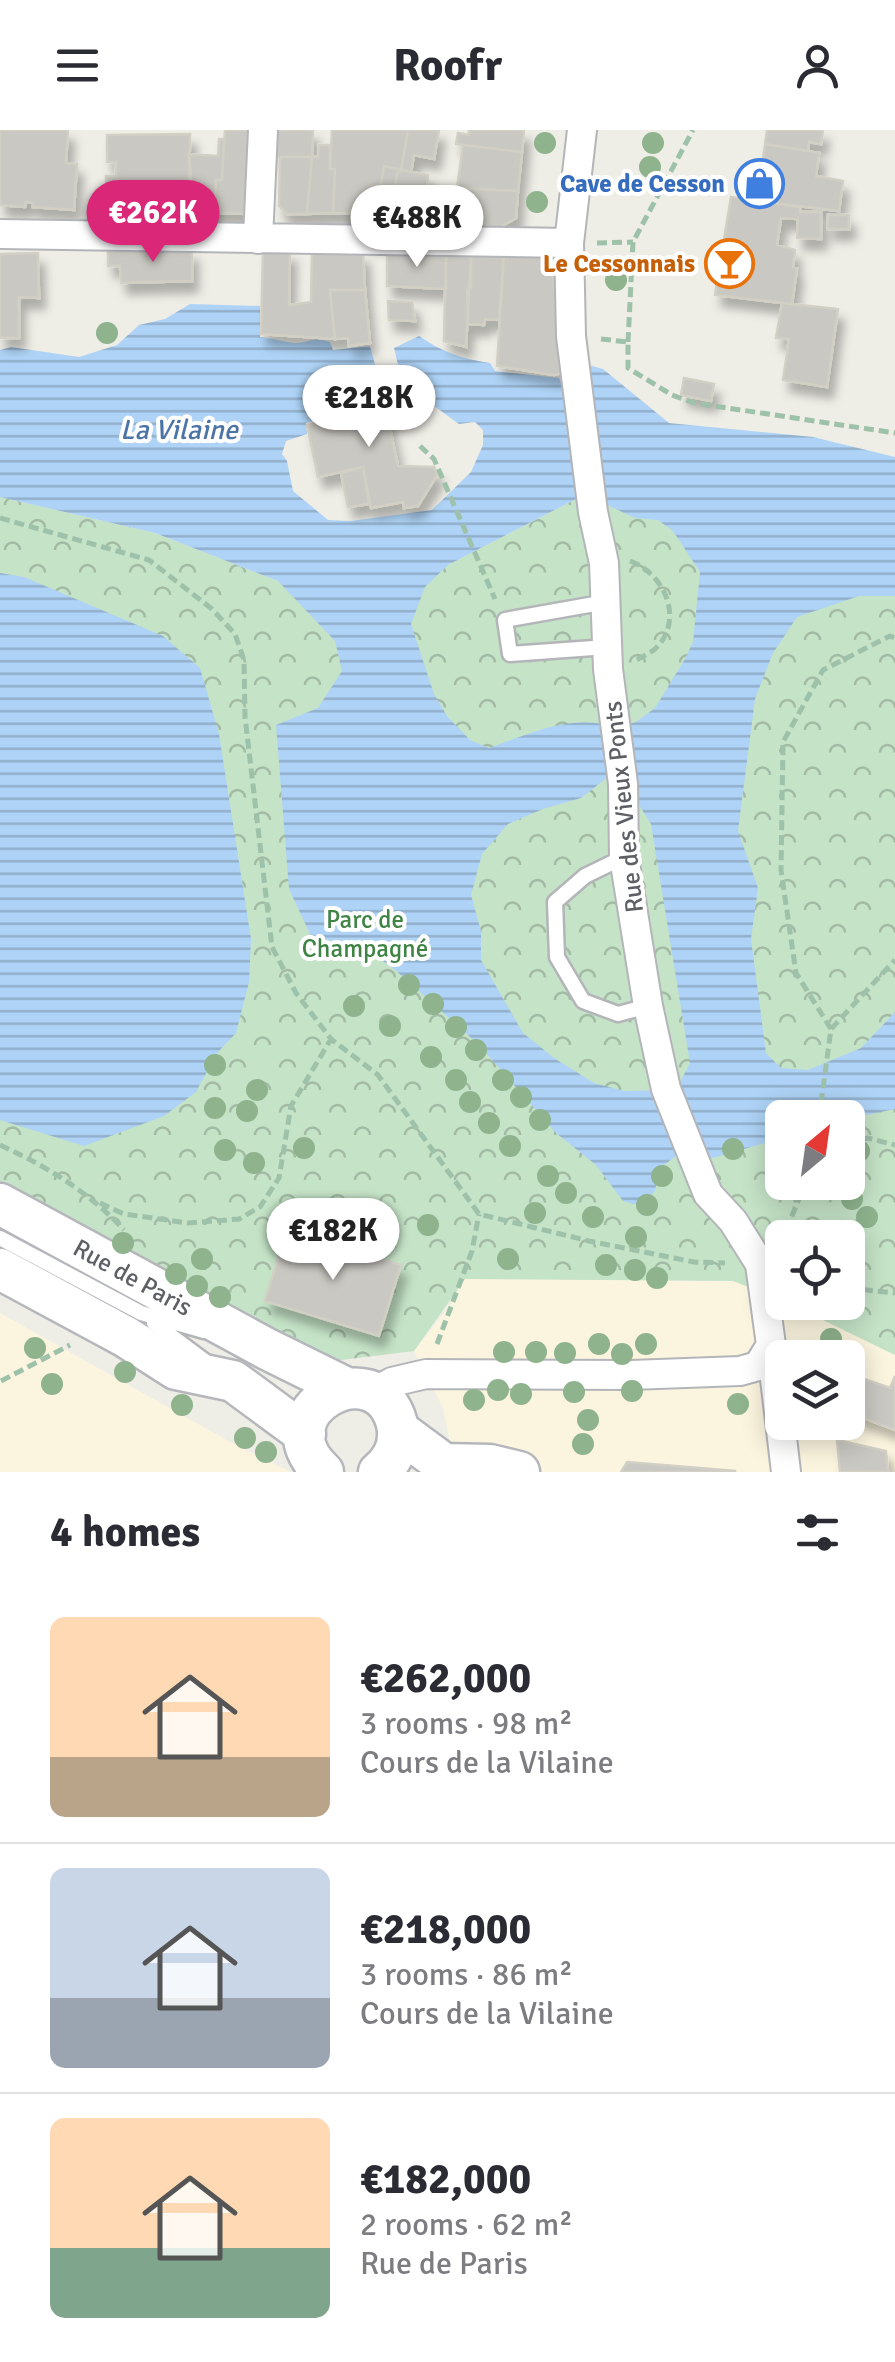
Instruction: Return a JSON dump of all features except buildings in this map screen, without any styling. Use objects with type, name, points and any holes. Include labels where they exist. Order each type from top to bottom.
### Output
[{"type":"main road","name":"Rue de Paris","points":[[0,1204],[267,1350],[359,1391]]},
{"type":"main road","name":"Rue de Paris","points":[[0,1269],[176,1368],[233,1381],[310,1458]]},
{"type":"main road","points":[[310,1458],[310,1413],[316,1404],[335,1391],[359,1391],[387,1405],[398,1430],[450,1468],[490,1465],[519,1472]]},
{"type":"main road","points":[[380,1472],[392,1459],[398,1430]]},
{"type":"street","points":[[258,239],[263,130]]},
{"type":"street","name":"Rue des Vieux Ponts","points":[[582,130],[568,243],[571,336],[604,563],[608,658],[623,784],[624,857],[666,1090],[708,1194],[733,1221],[760,1264],[770,1340]]},
{"type":"street","points":[[0,234],[568,243]]},
{"type":"street","points":[[359,1391],[426,1374],[740,1371],[758,1366],[765,1355]]},
{"type":"street","name":"Rue des Vieux Ponts","points":[[782,1440],[786,1472]]},
{"type":"lane","points":[[606,602],[505,620],[510,654],[608,658]]},
{"type":"lane","points":[[624,857],[585,876],[555,902],[557,957],[583,1001],[618,1014],[648,1006]]},
{"type":"lane","name":"Rue de Paris","points":[[0,1238],[141,1313],[233,1381]]},
{"type":"lane","name":"Rue de Paris","points":[[141,1313],[267,1350]]},
{"type":"path","points":[[693,130],[633,242],[628,368],[672,395],[694,403],[895,433]]},
{"type":"path","points":[[571,336],[628,342]]},
{"type":"path","points":[[420,446],[434,459],[505,620]]},
{"type":"path","points":[[0,518],[149,560],[212,609],[236,634],[244,660],[245,718],[272,946],[296,993],[331,1039],[378,1075],[479,1214],[694,1262],[760,1264],[784,1235],[799,1200]]},
{"type":"path","points":[[604,563],[622,559],[636,562],[666,590],[670,608],[666,631],[656,649],[632,662],[608,658]]},
{"type":"path","points":[[831,1029],[796,972],[781,870],[783,742],[823,670],[890,636],[895,638]]},
{"type":"path","points":[[821,1100],[831,1029],[895,960]]},
{"type":"path","points":[[0,1145],[38,1162],[93,1200],[124,1214],[188,1223],[239,1220],[260,1206],[279,1178],[290,1106],[331,1039]]},
{"type":"path","points":[[865,1139],[895,1144]]},
{"type":"path","points":[[426,1374],[472,1251],[479,1214]]},
{"type":"path","points":[[865,1290],[895,1293]]},
{"type":"path","points":[[1,1381],[64,1349]]},
{"type":"shaded area","points":[[465,1279],[733,1281],[765,1293],[765,1320],[823,1320],[864,1340],[765,1340],[765,1440],[865,1440],[865,1340],[895,1355],[895,1472],[456,1472],[443,1408],[414,1351]]},
{"type":"shaded area","points":[[0,1313],[232,1443],[291,1472],[0,1472]]},
{"type":"green space","name":"Parc de Champagné","points":[[639,495],[895,583],[895,1355],[823,1320],[865,1320],[865,1220],[765,1220],[765,1293],[733,1281],[465,1279],[414,1351],[325,1362],[0,1188],[0,497],[155,533],[278,581],[448,565],[578,498]]},
{"type":"water","name":"La Vilaine","points":[[190,304],[260,306],[260,337],[295,343],[324,340],[330,342],[333,350],[370,346],[378,376],[352,381],[354,397],[338,399],[339,414],[306,423],[307,434],[286,441],[282,454],[293,491],[328,520],[351,521],[432,510],[471,472],[483,445],[483,430],[475,422],[459,424],[430,403],[400,373],[394,348],[419,336],[453,354],[490,363],[495,371],[559,378],[565,392],[578,498],[448,565],[425,587],[411,624],[434,694],[447,716],[470,740],[489,748],[564,724],[609,726],[613,773],[581,798],[508,824],[482,854],[471,895],[481,931],[481,960],[523,1033],[594,1083],[624,1091],[668,1090],[685,1149],[660,1168],[655,1191],[640,1206],[623,1201],[596,1165],[556,1133],[479,1045],[394,969],[366,949],[311,936],[289,889],[276,725],[318,708],[342,671],[335,641],[278,581],[155,533],[0,497],[0,350],[11,347],[79,357],[117,345],[139,325],[165,319]]},
{"type":"water","points":[[585,364],[603,369],[669,423],[813,437],[895,457],[895,596],[859,596],[797,617],[773,653],[755,699],[738,831],[758,888],[751,939],[766,1053],[781,1068],[808,1070],[861,1048],[895,1012],[895,1109],[865,1115],[865,1100],[765,1100],[765,1143],[702,1161],[677,1088],[690,1063],[651,824],[629,789],[624,725],[636,722],[655,708],[685,659],[693,642],[700,572],[673,531],[658,520],[635,518],[605,504]]},
{"type":"water","points":[[0,573],[24,577],[163,636],[200,668],[219,734],[251,939],[249,982],[236,1033],[217,1053],[196,1092],[164,1116],[84,1146],[0,1120]]},
{"type":"place","name":"Cave de Cesson","points":[[760,183]]},
{"type":"place","name":"Le Cessonnais","points":[[730,263]]}]
